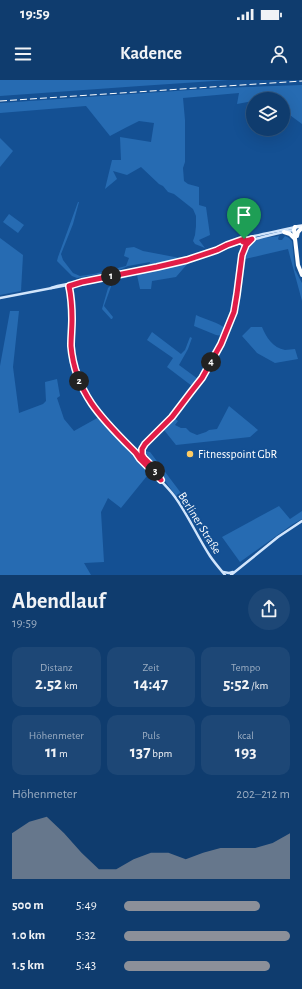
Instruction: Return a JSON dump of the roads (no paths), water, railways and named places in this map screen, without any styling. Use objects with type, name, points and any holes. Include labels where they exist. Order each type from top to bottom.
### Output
[{"type":"highway","points":[[302,227],[296,238],[298,265],[302,275]]},
{"type":"highway","points":[[295,229],[302,270]]},
{"type":"highway","points":[[284,232],[296,238]]},
{"type":"main road","points":[[0,298],[187,260],[244,241],[302,227]]},
{"type":"main road","points":[[244,241],[295,229]]},
{"type":"main road","points":[[242,255],[246,245],[252,239]]},
{"type":"main road","points":[[136,453],[167,422],[202,378],[221,344],[234,312],[244,241]]},
{"type":"main road","name":"Berliner Straße","points":[[67,285],[72,319],[71,346],[73,360],[77,377],[86,396],[102,418],[161,480],[175,497],[208,554],[225,575]]},
{"type":"main road","points":[[144,458],[141,451],[145,444]]},
{"type":"main road","name":"Berliner Straße","points":[[136,453],[152,466],[161,480]]},
{"type":"main road","points":[[231,575],[278,537],[302,521]]},
{"type":"main road","points":[[222,572],[229,573],[236,571]]},
{"type":"railway","points":[[0,101],[302,81]]},
{"type":"place","name":"Fitnesspoint GbR","points":[[190,454]]}]
